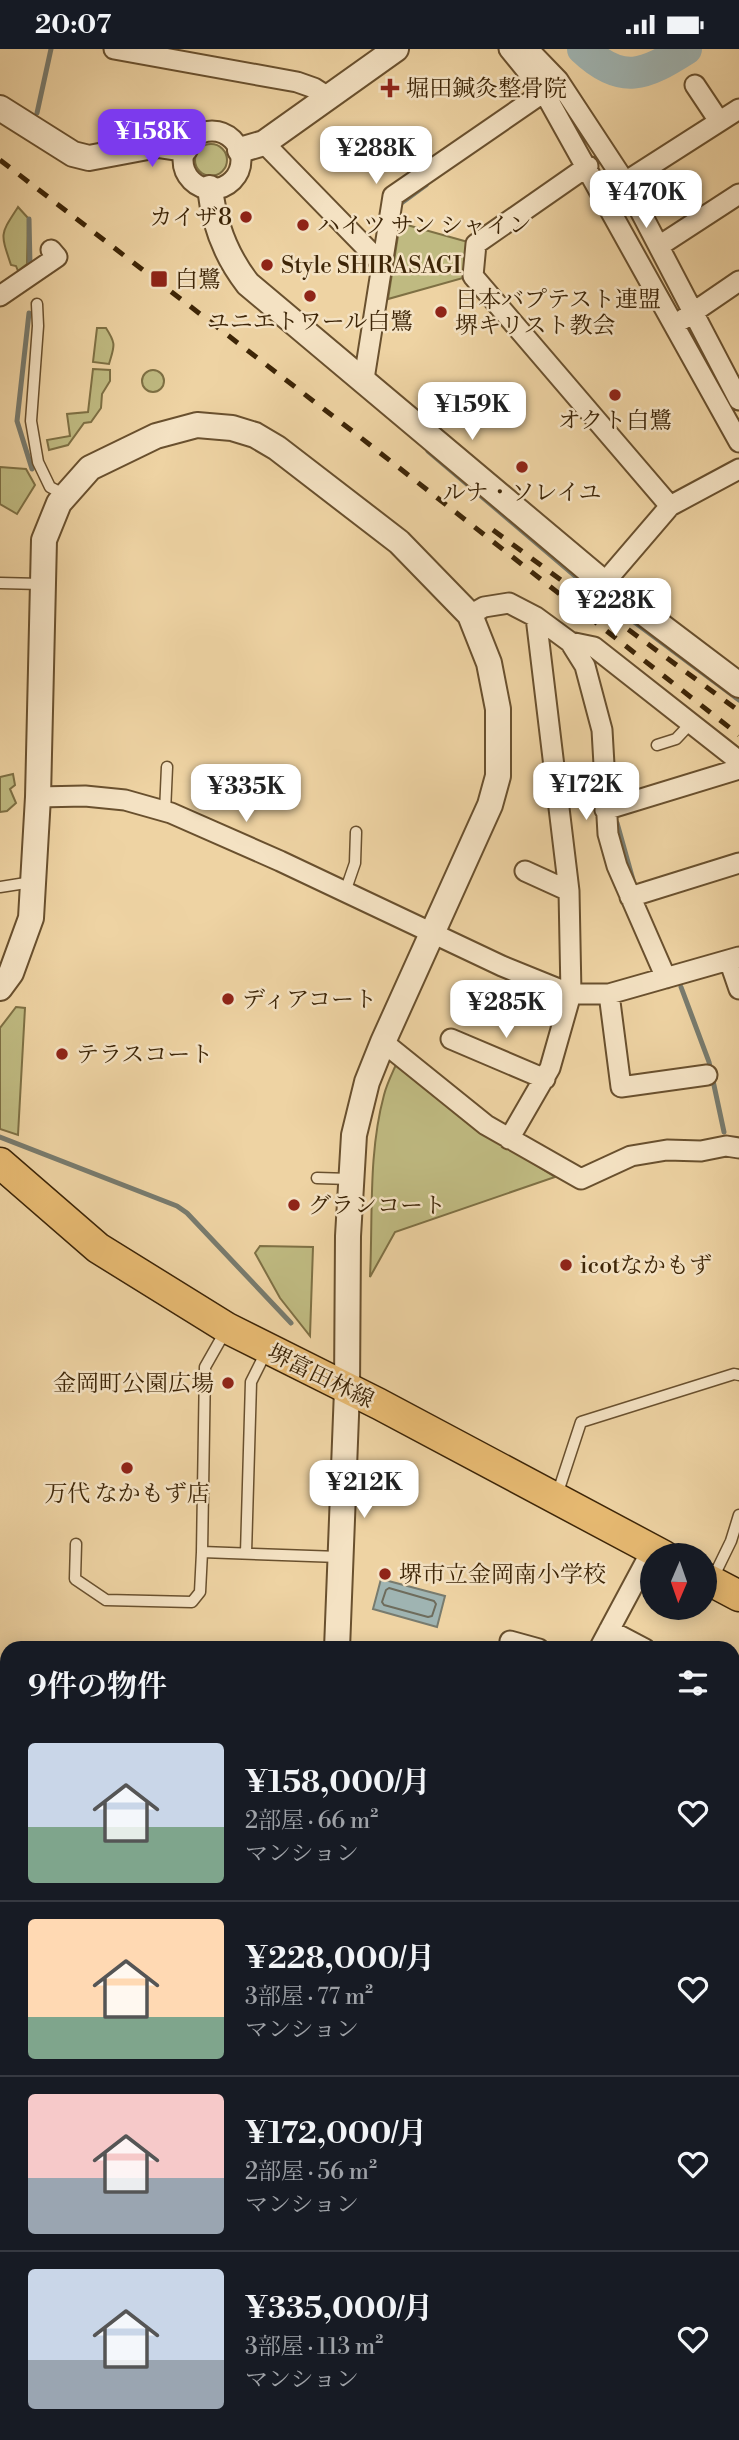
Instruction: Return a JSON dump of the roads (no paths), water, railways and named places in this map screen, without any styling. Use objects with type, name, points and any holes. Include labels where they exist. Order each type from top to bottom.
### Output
[{"type":"main road","name":"堺富田林線","points":[[0,1163],[99,1248],[227,1328],[640,1543]]},
{"type":"main road","points":[[718,1585],[739,1596]]},
{"type":"street","points":[[114,49],[205,57],[297,82],[328,97]]},
{"type":"street","points":[[240,150],[264,143],[396,49]]},
{"type":"street","points":[[509,49],[544,92],[739,442]]},
{"type":"street","points":[[528,49],[558,80],[625,182],[739,400]]},
{"type":"street","points":[[695,85],[719,121]]},
{"type":"street","points":[[364,379],[393,196],[544,92]]},
{"type":"street","points":[[0,108],[73,154],[89,158],[159,145],[185,149]]},
{"type":"street","points":[[625,182],[739,109]]},
{"type":"street","points":[[216,131],[233,140],[240,150],[240,165],[233,179],[219,188],[210,188],[194,183],[188,176],[184,168],[185,149],[196,135],[216,131]]},
{"type":"street","points":[[264,143],[382,264]]},
{"type":"street","points":[[587,166],[476,244],[472,276],[670,506]]},
{"type":"street","points":[[210,188],[223,245],[248,284],[604,583],[739,685]]},
{"type":"street","points":[[659,246],[739,194]]},
{"type":"street","points":[[0,296],[57,257],[51,250]]},
{"type":"street","points":[[675,325],[739,281]]},
{"type":"street","points":[[0,988],[11,974],[31,918],[38,797],[44,540],[58,503],[90,468],[156,436],[197,425],[232,428],[256,435],[277,447],[399,542],[470,615],[489,663],[498,709],[498,776],[490,805],[383,1042],[367,1082],[354,1135],[348,1235],[347,1389],[337,1641]]},
{"type":"street","points":[[604,583],[670,506],[739,469]]},
{"type":"street","points":[[470,615],[484,607],[509,603],[536,617],[570,642],[585,666],[602,730],[608,834],[617,866],[666,978]]},
{"type":"street","points":[[509,1139],[545,1079],[571,994],[569,891],[536,617]]},
{"type":"street","points":[[570,642],[594,647],[739,761]]},
{"type":"street","points":[[605,810],[739,769]]},
{"type":"street","points":[[38,797],[85,796],[125,800],[165,812],[280,861],[502,966],[571,994],[609,994],[734,958],[739,989]]},
{"type":"street","points":[[630,897],[739,863]]},
{"type":"street","points":[[525,871],[569,891]]},
{"type":"street","points":[[609,994],[621,1087],[707,1075]]},
{"type":"street","points":[[451,1039],[545,1079]]},
{"type":"street","points":[[383,1042],[486,1125],[581,1179],[631,1156],[667,1150],[701,1151],[726,1146],[739,1148]]},
{"type":"street","points":[[603,1641],[640,1581]]},
{"type":"street","points":[[609,1630],[630,1641]]},
{"type":"lane","points":[[37,304],[38,326],[31,421],[38,462],[50,487],[66,495]]},
{"type":"lane","points":[[0,583],[42,585]]},
{"type":"lane","points":[[657,745],[677,739],[691,723]]},
{"type":"lane","points":[[165,812],[167,767]]},
{"type":"lane","points":[[345,892],[355,863],[356,832]]},
{"type":"lane","points":[[0,887],[32,882]]},
{"type":"lane","points":[[317,1178],[351,1179]]},
{"type":"lane","points":[[76,1544],[75,1579],[106,1600],[192,1602],[200,1592],[205,1367],[227,1328]]},
{"type":"lane","points":[[246,1553],[251,1382],[267,1349]]},
{"type":"lane","points":[[556,1499],[582,1422],[734,1374],[739,1375]]},
{"type":"lane","points":[[718,1563],[731,1541],[739,1515]]},
{"type":"lane","points":[[202,1552],[340,1557]]},
{"type":"water","points":[[381,1579],[445,1596],[437,1627],[373,1609]]},
{"type":"waterway","points":[[37,113],[51,49]]},
{"type":"waterway","points":[[583,49],[610,68],[634,73],[658,65],[686,49]]},
{"type":"waterway","points":[[399,208],[400,204],[426,185]]},
{"type":"waterway","points":[[29,219],[30,265]]},
{"type":"waterway","points":[[29,313],[17,421],[32,469]]},
{"type":"waterway","points":[[428,451],[594,592],[739,700]]},
{"type":"waterway","points":[[617,823],[633,880]]},
{"type":"waterway","points":[[681,987],[709,1062],[724,1132]]},
{"type":"waterway","points":[[0,1137],[177,1206],[187,1213],[291,1323]]},
{"type":"railway","points":[[0,160],[351,430],[739,735]]},
{"type":"railway","points":[[493,530],[739,711]]},
{"type":"place","name":"堀田鍼灸整骨院","points":[[390,88]]},
{"type":"place","name":"カイザ8","points":[[246,217]]},
{"type":"place","name":"ハイツ サン シャイン","points":[[303,225]]},
{"type":"place","name":"Style SHIRASAGI","points":[[267,265]]},
{"type":"place","name":"白鷺","points":[[159,279]]},
{"type":"place","name":"ユニエトワール白鷺","points":[[310,296]]},
{"type":"place","name":"日本バプテスト連盟 堺キリスト教会","points":[[441,312]]},
{"type":"place","name":"オクト白鷺","points":[[615,395]]},
{"type":"place","name":"ルナ・ソレイユ","points":[[522,467]]},
{"type":"place","name":"ディアコート","points":[[228,999]]},
{"type":"place","name":"テラスコート","points":[[62,1054]]},
{"type":"place","name":"グランコート","points":[[294,1205]]},
{"type":"place","name":"icotなかもず","points":[[566,1265]]},
{"type":"place","name":"金岡町公園広場","points":[[228,1383]]},
{"type":"place","name":"万代 なかもず店","points":[[127,1468]]},
{"type":"place","name":"堺市立金岡南小学校","points":[[385,1574]]}]
